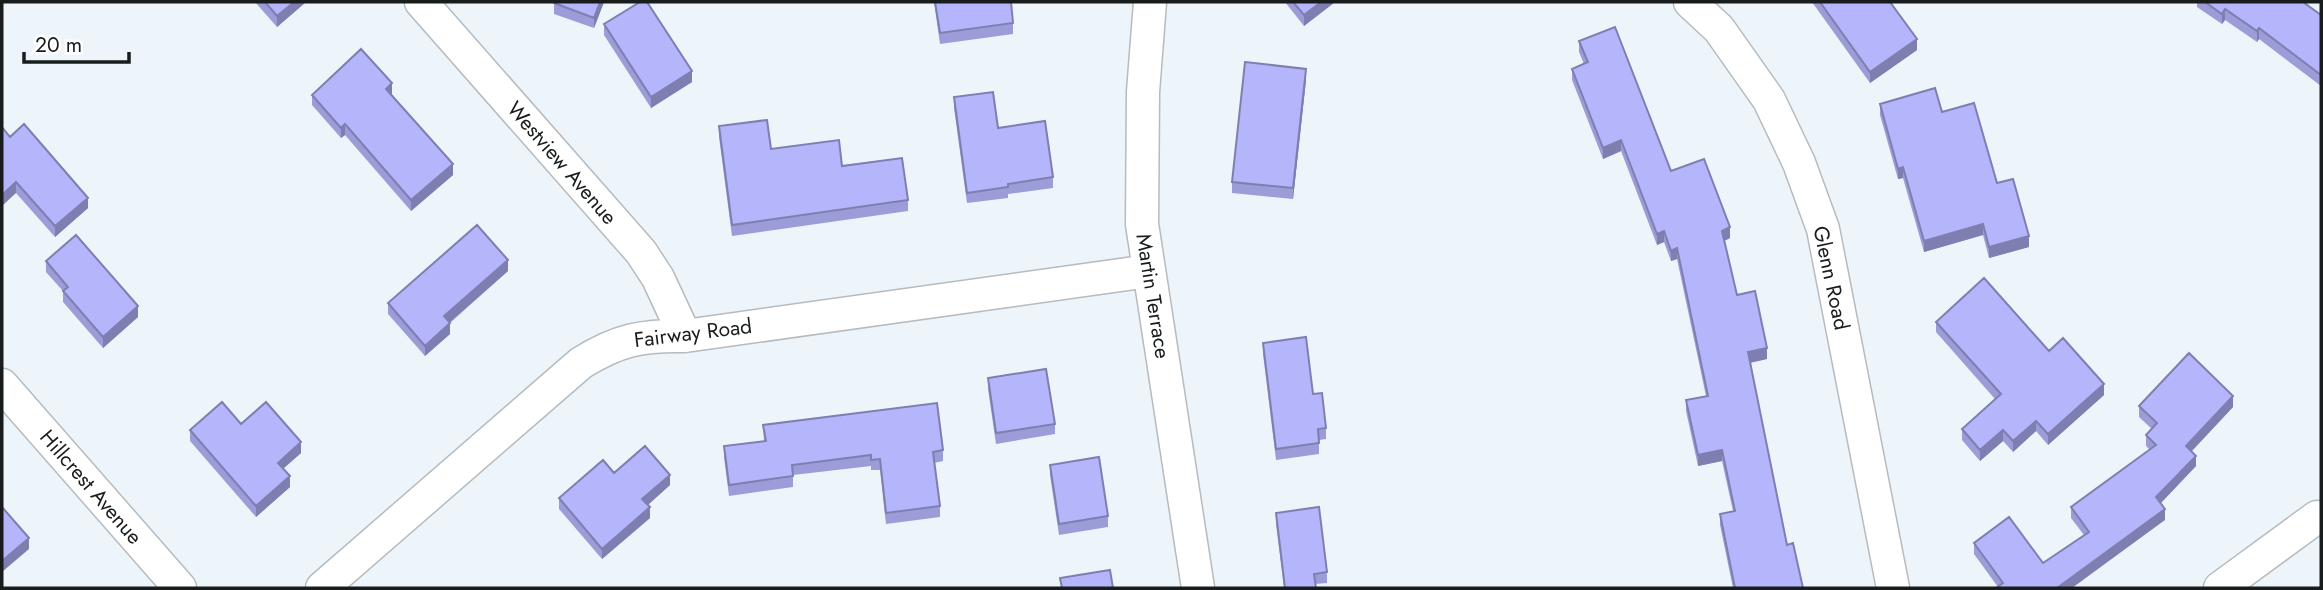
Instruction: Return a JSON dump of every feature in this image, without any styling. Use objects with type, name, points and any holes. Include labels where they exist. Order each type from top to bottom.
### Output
[{"type":"street","name":"Westview Avenue","points":[[421,2],[641,252],[658,278],[685,336]]},
{"type":"street","name":"Martin Terrace","points":[[1150,2],[1143,92],[1142,224],[1198,588]]},
{"type":"street","name":"Glenn Road","points":[[1690,2],[1719,29],[1769,100],[1799,163],[1823,229],[1894,588]]},
{"type":"street","name":"Fairway Road","points":[[322,588],[581,363],[625,340],[650,335],[685,336],[1149,271]]},
{"type":"street","name":"Hillcrest Avenue","points":[[2,385],[180,588]]},
{"type":"street","points":[[2220,588],[2317,517]]},
{"type":"building","points":[[265,2],[294,2],[277,16]]},
{"type":"building","points":[[554,2],[600,2],[594,18]]},
{"type":"building","points":[[640,2],[647,2],[692,71],[651,97],[604,24]]},
{"type":"building","points":[[935,2],[1011,2],[1013,23],[940,33]]},
{"type":"building","points":[[1293,2],[1321,2],[1304,15]]},
{"type":"building","points":[[1820,2],[1890,2],[1917,39],[1870,72]]},
{"type":"building","points":[[2205,2],[2303,2],[2321,15],[2321,75],[2259,28],[2257,31],[2225,9],[2222,14]]},
{"type":"building","points":[[1615,27],[1671,171],[1704,159],[1730,227],[1722,231],[1737,295],[1755,291],[1767,348],[1748,352],[1787,545],[1793,543],[1803,588],[1735,588],[1720,514],[1735,511],[1722,450],[1698,455],[1686,400],[1708,396],[1677,248],[1671,251],[1664,231],[1657,234],[1621,140],[1603,148],[1572,69],[1588,62],[1579,41]]},
{"type":"building","points":[[361,49],[392,83],[386,89],[453,164],[411,200],[345,124],[341,128],[312,95]]},
{"type":"building","points":[[1245,62],[1306,69],[1293,188],[1232,182]]},
{"type":"building","points":[[1935,88],[1942,112],[1974,103],[1997,183],[2013,179],[2029,236],[1989,247],[1983,224],[1924,241],[1903,167],[1898,169],[1880,104]]},
{"type":"building","points":[[993,92],[998,128],[1045,121],[1053,177],[967,193],[954,97]]},
{"type":"building","points":[[767,120],[771,149],[839,140],[842,166],[902,158],[908,200],[732,225],[719,126]]},
{"type":"building","points":[[24,124],[88,198],[55,226],[16,182],[2,195],[2,127],[10,137]]},
{"type":"building","points":[[477,225],[508,260],[444,316],[450,323],[425,346],[388,303]]},
{"type":"building","points":[[76,235],[138,306],[103,337],[63,291],[68,287],[46,261]]},
{"type":"building","points":[[1984,278],[2049,351],[2063,338],[2104,384],[2048,434],[2036,421],[2013,441],[2003,430],[1980,450],[1962,429],[2001,394],[1936,322]]},
{"type":"building","points":[[1306,337],[1313,394],[1322,393],[1326,428],[1318,429],[1319,443],[1276,449],[1263,343]]},
{"type":"building","points":[[2189,353],[2233,396],[2186,446],[2196,456],[2156,497],[2165,509],[2057,588],[1996,588],[2003,583],[1974,543],[2009,517],[2043,563],[2089,532],[2071,507],[2156,445],[2146,435],[2157,423],[2139,406]]},
{"type":"building","points":[[1046,369],[1055,424],[996,433],[988,378]]},
{"type":"building","points":[[222,402],[241,424],[266,402],[301,442],[278,463],[290,476],[256,506],[190,430]]},
{"type":"building","points":[[937,403],[943,450],[933,452],[940,506],[886,513],[880,459],[871,460],[871,455],[792,465],[793,476],[729,485],[724,446],[766,441],[763,425]]},
{"type":"building","points":[[645,446],[670,475],[642,499],[650,507],[602,549],[559,498],[603,460],[614,473]]},
{"type":"building","points":[[1099,457],[1108,516],[1059,524],[1050,465]]},
{"type":"building","points":[[2,507],[29,538],[2,561]]},
{"type":"building","points":[[1319,507],[1327,572],[1314,574],[1316,588],[1285,588],[1276,513]]},
{"type":"building","points":[[1110,570],[1113,588],[1062,588],[1060,578]]}]
